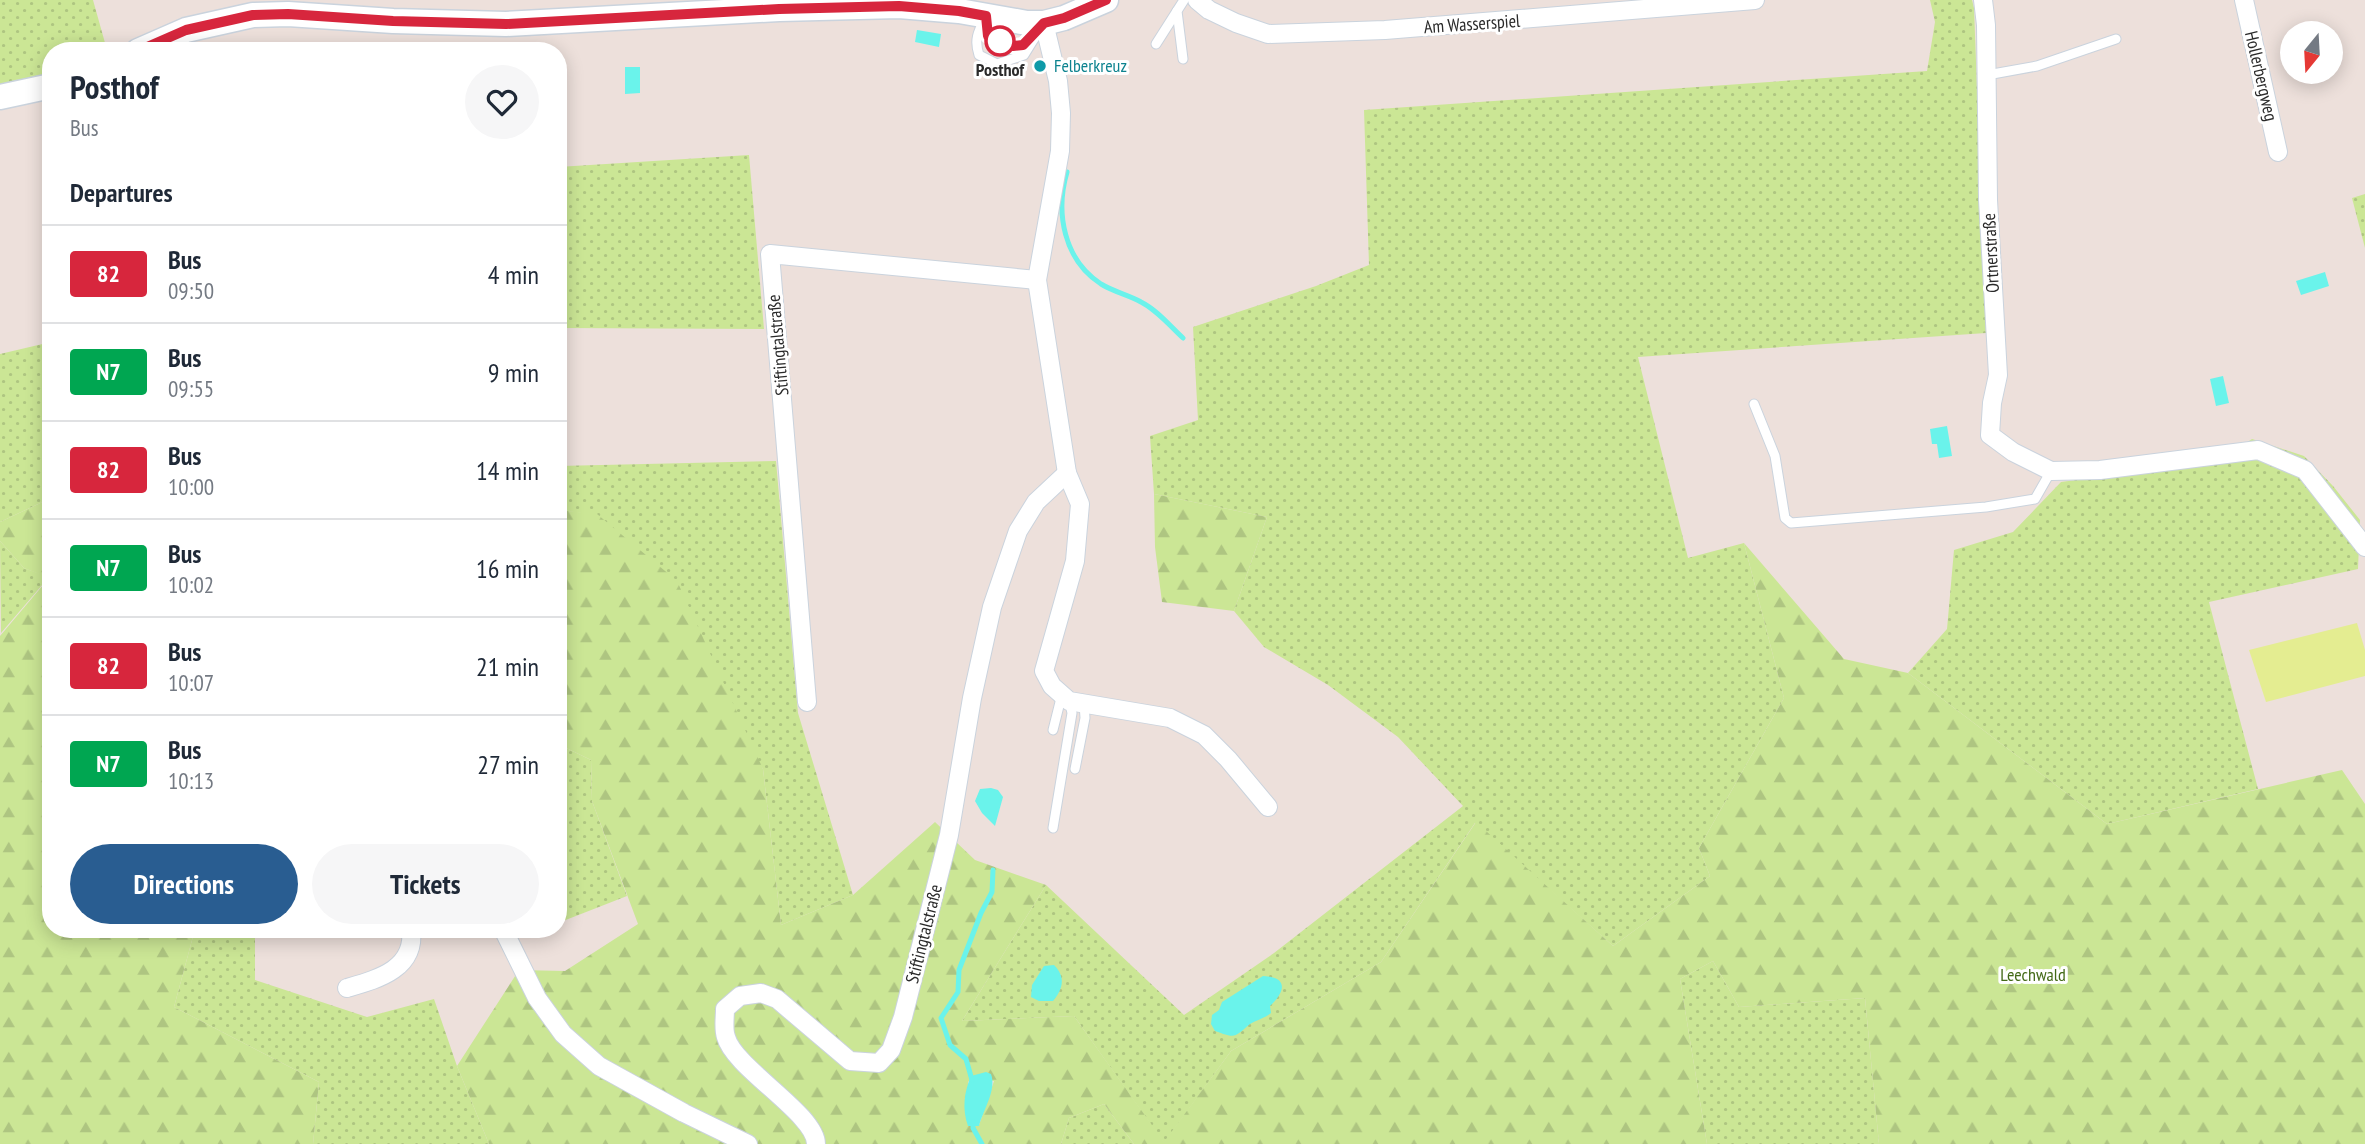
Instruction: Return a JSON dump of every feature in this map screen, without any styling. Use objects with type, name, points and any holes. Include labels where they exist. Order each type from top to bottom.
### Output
[{"type":"street","points":[[159,42],[186,30],[253,15],[288,14],[506,24],[779,9],[899,6],[1044,23],[1064,18],[1106,0]]},
{"type":"street","name":"Am Wasserspiel","points":[[1196,0],[1209,10],[1236,23],[1268,34],[1301,34],[1439,26],[1755,0]]},
{"type":"street","name":"Ortnerstraße","points":[[1983,0],[1998,374],[1990,435],[2013,452],[2051,471],[2100,470],[2258,450],[2305,470],[2365,547]]},
{"type":"street","name":"Hollerbergweg","points":[[2245,0],[2278,152]]},
{"type":"street","points":[[1044,23],[1058,81],[1061,113],[1059,151],[1037,279],[1067,473],[1080,505],[1075,561],[1044,671],[1052,687],[1071,699],[1170,718],[1204,735],[1268,807]]},
{"type":"street","points":[[0,97],[42,88]]},
{"type":"street","name":"Stiftingtalstraße","points":[[807,702],[770,254],[1037,279]]},
{"type":"street","name":"Stiftingtalstraße","points":[[816,1144],[816,1137],[793,1109],[742,1061],[726,1038],[725,1009],[740,996],[761,993],[777,999],[850,1060],[879,1063],[891,1050],[903,1017],[949,835],[972,698],[992,607],[1018,531],[1036,502],[1067,473]]},
{"type":"street","points":[[347,988],[382,978],[403,961],[413,944],[412,938]]},
{"type":"street","points":[[507,938],[537,998],[563,1034],[599,1066],[684,1113],[748,1144]]},
{"type":"lane","points":[[1157,44],[1184,0]]},
{"type":"lane","points":[[1177,11],[1183,60]]},
{"type":"lane","points":[[986,16],[977,33],[976,44],[979,55],[997,64],[1024,55],[1044,23]]},
{"type":"lane","points":[[1987,75],[2038,66],[2116,39]]},
{"type":"lane","points":[[1754,404],[1775,456],[1785,518],[1791,523],[1986,507],[2035,499],[2051,471]]},
{"type":"lane","points":[[1053,730],[1071,699]]},
{"type":"lane","points":[[1071,699],[1085,718],[1075,769]]},
{"type":"lane","points":[[1052,828],[1072,713],[1071,699]]},
{"type":"green space","points":[[0,0],[93,0],[105,42],[42,42],[42,76],[0,85]]},
{"type":"green space","points":[[1930,0],[1972,0],[1974,8],[1986,333],[1638,357],[1688,558],[1744,543],[1784,698],[1699,848],[1710,876],[1613,946],[1475,823],[1381,962],[1231,1051],[1164,1143],[1074,1016],[962,1021],[1046,885],[1184,1015],[1274,953],[1463,806],[1398,737],[1328,685],[1264,647],[1234,611],[1267,517],[1154,494],[1150,436],[1198,420],[1193,327],[1316,286],[1369,265],[1364,110],[1927,71],[1935,22]]},
{"type":"green space","points":[[749,155],[764,329],[567,328],[567,166]]},
{"type":"green space","points":[[2365,194],[2365,248],[2352,198]]},
{"type":"green space","points":[[42,344],[42,502],[0,522],[0,354]]},
{"type":"green space","points":[[2252,439],[2304,456],[2360,520],[2358,569],[2209,602],[2258,789],[2107,824],[1908,673],[1947,629],[1954,550],[2013,532],[2061,482],[2220,461]]},
{"type":"green space","points":[[776,461],[798,713],[853,895],[781,925],[763,769],[597,515],[567,511],[567,466]]},
{"type":"green space","points":[[1154,494],[1267,517],[1234,611],[1162,602],[1155,547]]},
{"type":"green space","points":[[42,502],[42,575],[24,568],[0,541],[0,522]]},
{"type":"green space","name":"Leechwald","points":[[567,511],[597,514],[677,581],[763,769],[781,925],[853,895],[935,822],[975,860],[1046,885],[962,1021],[1074,1016],[1164,1142],[1231,1051],[1381,962],[1476,822],[1613,946],[1710,876],[1699,848],[1784,698],[1744,543],[1844,659],[1908,673],[2107,824],[2342,770],[2365,804],[2365,1144],[1879,1144],[1865,998],[1739,1007],[1713,961],[1680,979],[1707,1144],[1134,1144],[1104,1104],[1069,1118],[1061,1144],[489,1144],[457,1066],[519,970],[565,971],[638,924],[592,801],[591,760],[567,748]],"holes":[[[971,1079],[994,1081],[979,1125],[968,1082]]]},
{"type":"green space","points":[[0,541],[24,568],[42,574],[42,585],[1,633]]},
{"type":"green space","points":[[42,586],[42,938],[193,938],[174,1007],[319,1082],[313,1144],[0,1144],[0,636]]},
{"type":"green space","points":[[2357,623],[2365,650],[2365,676],[2266,702],[2249,650]]},
{"type":"green space","points":[[567,748],[591,760],[592,801],[627,896],[567,919]]},
{"type":"green space","points":[[193,938],[255,938],[255,980],[367,1017],[434,999],[457,1066],[489,1144],[313,1144],[319,1082],[174,1007]]},
{"type":"green space","points":[[1713,961],[1739,1007],[1865,998],[1879,1144],[1707,1144],[1680,979]]},
{"type":"green space","points":[[1104,1104],[1134,1144],[1061,1144],[1069,1118]]},
{"type":"water","points":[[917,30],[941,34],[939,47],[915,42]]},
{"type":"water","points":[[625,67],[640,67],[640,93],[625,94]]},
{"type":"water","points":[[2325,272],[2329,286],[2301,295],[2296,281]]},
{"type":"water","points":[[2223,376],[2229,403],[2216,406],[2210,379]]},
{"type":"water","points":[[1947,426],[1952,456],[1939,458],[1937,444],[1932,444],[1930,429]]},
{"type":"water","points":[[980,789],[998,790],[1003,797],[995,826],[975,801]]},
{"type":"water","points":[[1054,965],[1062,978],[1061,988],[1053,1001],[1039,1001],[1031,997],[1032,985],[1044,966]]},
{"type":"water","points":[[1263,976],[1277,979],[1282,986],[1279,996],[1270,1006],[1271,1013],[1235,1035],[1215,1031],[1211,1024],[1212,1015],[1219,1010],[1222,1002]]},
{"type":"water","points":[[986,1072],[991,1074],[992,1080],[989,1100],[979,1126],[968,1126],[964,1107],[971,1076]]},
{"type":"waterway","points":[[1067,172],[1063,188],[1063,219],[1071,249],[1078,262],[1101,284],[1152,309],[1183,338]]},
{"type":"waterway","points":[[972,1080],[966,1059],[950,1045],[941,1018],[958,992],[959,970],[992,892],[993,870]]},
{"type":"waterway","points":[[973,1122],[973,1128],[982,1144]]},
{"type":"bus line","name":"82","points":[[157,42],[186,30],[253,15],[288,14],[433,23],[506,24],[779,9],[899,6],[986,16],[988,36],[1013,46],[1023,45],[1044,23],[1064,18],[1106,0]]},
{"type":"place","name":"Posthof","points":[[1000,41]]},
{"type":"place","name":"Felberkreuz","points":[[1040,66]]}]
